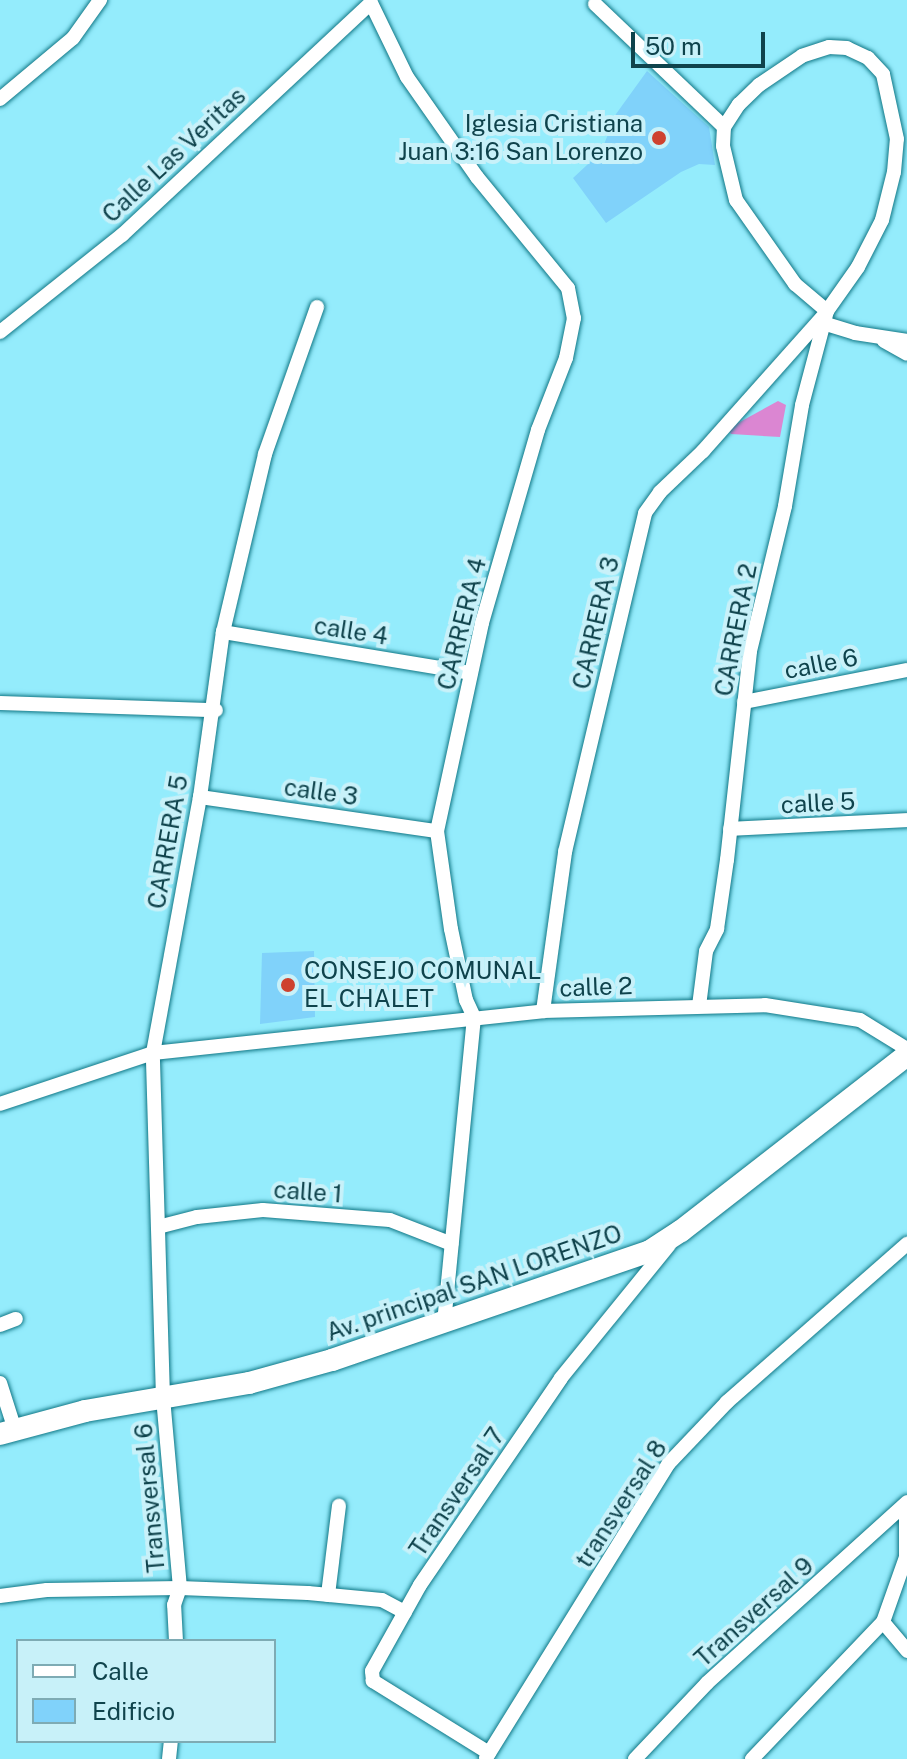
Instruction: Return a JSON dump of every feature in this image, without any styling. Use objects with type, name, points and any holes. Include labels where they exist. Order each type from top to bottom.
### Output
[{"type":"main road","name":"Av. principal SAN LORENZO","points":[[8,1432],[85,1411],[249,1383],[332,1360],[650,1251],[681,1231],[907,1052]]},
{"type":"street","points":[[0,99],[73,38],[100,0]]},
{"type":"street","name":"Calle Las Veritas","points":[[0,332],[122,235],[371,2]]},
{"type":"street","name":"CARRERA 4","points":[[371,2],[407,77],[477,177],[568,288],[574,318],[566,358],[538,430],[471,673],[437,831],[451,929],[466,1000],[474,1017],[444,1321]]},
{"type":"street","points":[[595,4],[724,127],[725,166],[736,200],[795,284],[825,317],[880,338],[907,354]]},
{"type":"street","name":"CARRERA 2","points":[[699,1006],[706,951],[717,929],[750,651],[825,317],[858,267],[882,220],[891,189],[897,139],[883,74],[868,58],[847,48],[829,47],[777,70],[739,104],[724,127]]},
{"type":"street","name":"CARRERA 5","points":[[163,1398],[153,1053],[200,797],[223,632],[265,454],[317,307]]},
{"type":"street","name":"CARRERA 3","points":[[543,1011],[565,852],[645,513],[660,492],[703,451],[825,317]]},
{"type":"street","points":[[880,338],[907,341]]},
{"type":"street","name":"calle 4","points":[[223,632],[471,673]]},
{"type":"street","name":"calle 6","points":[[744,702],[907,670]]},
{"type":"street","points":[[0,703],[216,710]]},
{"type":"street","name":"calle 3","points":[[200,797],[437,831]]},
{"type":"street","name":"calle 5","points":[[730,829],[907,820]]},
{"type":"street","name":"calle 2","points":[[0,1104],[153,1053],[543,1011],[765,1005],[860,1020],[907,1052]]},
{"type":"street","name":"calle 1","points":[[158,1227],[197,1217],[263,1210],[390,1220],[452,1244]]},
{"type":"street","name":"Transversal 7","points":[[488,1756],[373,1681],[377,1661],[405,1612],[561,1378],[681,1231]]},
{"type":"street","name":"transversal 8","points":[[488,1756],[669,1463],[727,1402],[907,1244]]},
{"type":"street","points":[[0,1325],[16,1319]]},
{"type":"street","points":[[0,1383],[8,1432]]},
{"type":"street","name":"Transversal 6","points":[[163,1398],[180,1588],[174,1605],[176,1639]]},
{"type":"street","points":[[752,1759],[883,1622],[906,1557],[906,1503]]},
{"type":"street","name":"Transversal 9","points":[[635,1759],[707,1683],[906,1503]]},
{"type":"street","points":[[328,1595],[339,1506]]},
{"type":"street","points":[[0,1596],[47,1590],[180,1588],[382,1600],[405,1612]]},
{"type":"street","points":[[883,1622],[907,1651]]},
{"type":"shaded area","points":[[778,401],[786,405],[780,437],[731,434],[729,431],[738,423]]},
{"type":"building","name":"Iglesia Cristiana Juan 3:16 San Lorenzo","points":[[647,71],[709,127],[715,165],[699,164],[681,172],[606,223],[573,178],[601,152],[616,114]]},
{"type":"building","name":"CONSEJO COMUNAL EL CHALET","points":[[314,951],[315,1017],[260,1024],[262,953]]},
{"type":"place","name":"Iglesia Cristiana Juan 3:16 San Lorenzo","points":[[659,138]]},
{"type":"place","name":"CONSEJO COMUNAL EL CHALET","points":[[288,985]]}]
